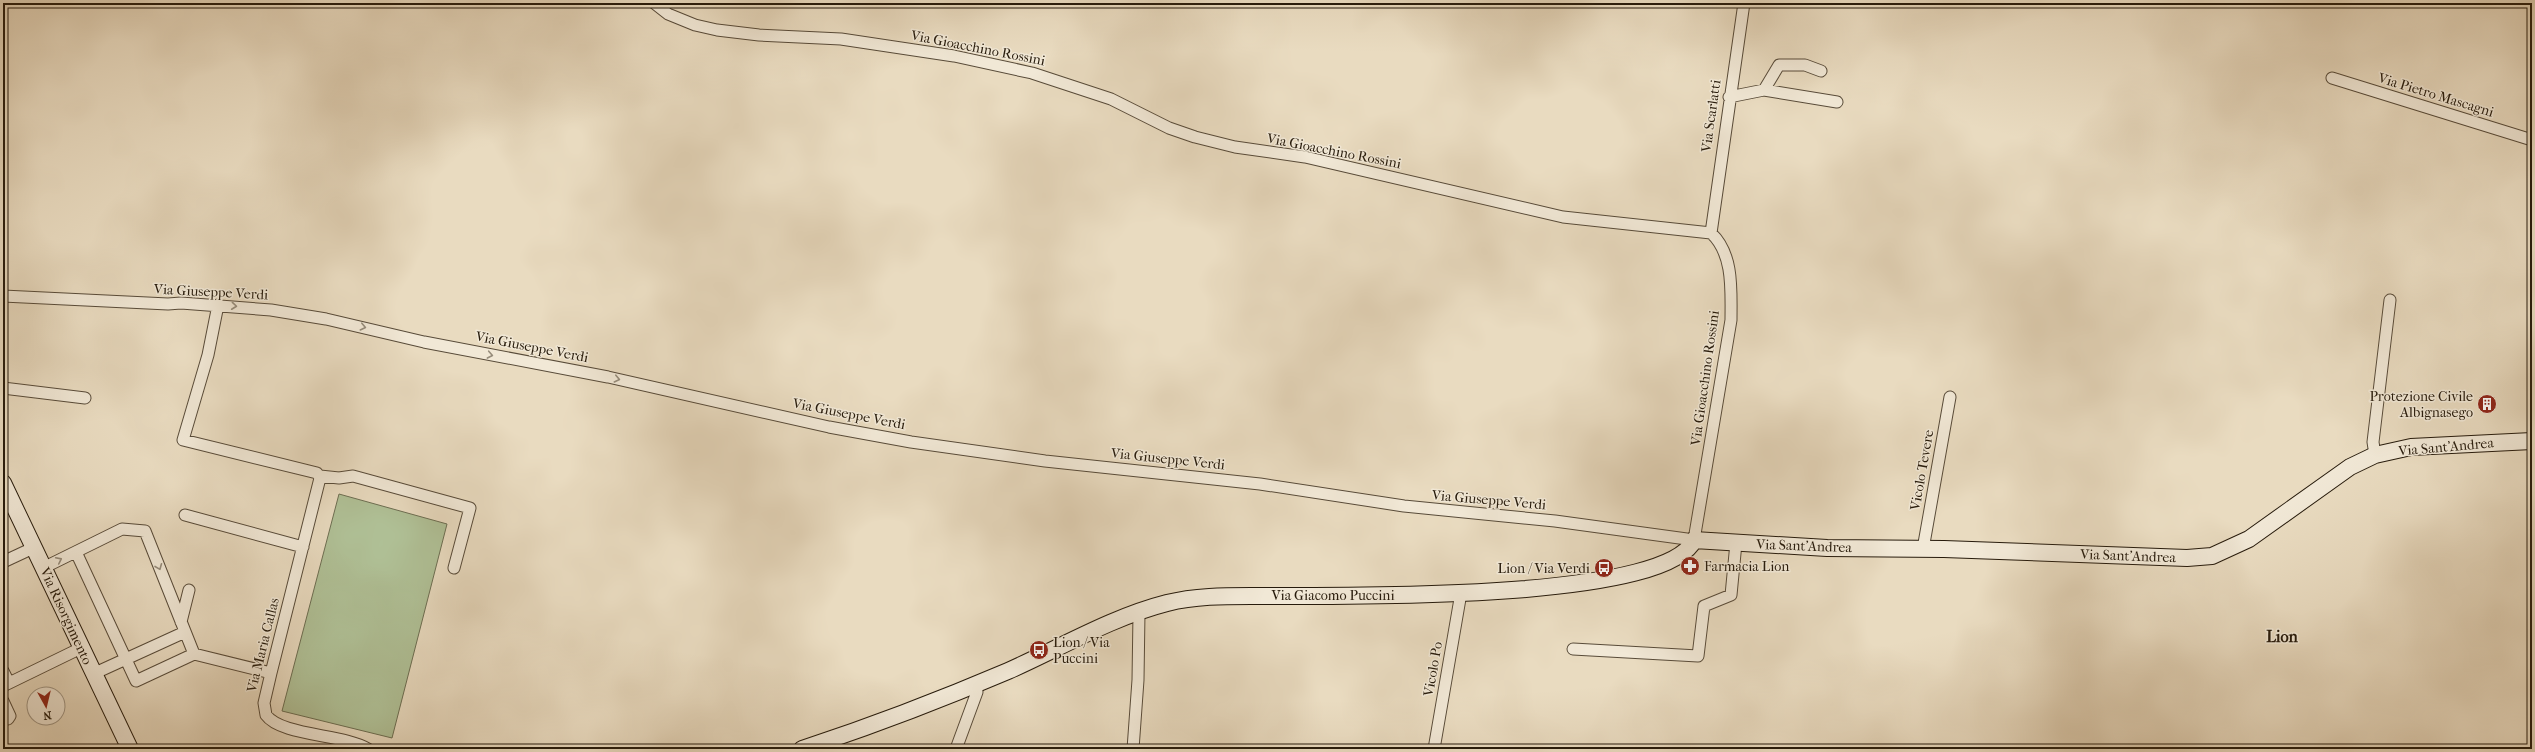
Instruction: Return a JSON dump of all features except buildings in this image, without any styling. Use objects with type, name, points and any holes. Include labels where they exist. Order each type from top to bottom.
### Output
[{"type":"street","name":"Via Gioacchino Rossini","points":[[654,3],[668,14],[696,26],[717,30],[759,35],[841,39],[954,56],[1032,73],[1111,99],[1169,128],[1195,138],[1235,147],[1305,158],[1563,217],[1711,233],[1724,248],[1731,294],[1731,320],[1694,540]]},
{"type":"street","name":"Via Scarlatti","points":[[1711,233],[1729,97],[1744,3]]},
{"type":"street","points":[[1764,90],[1779,65],[1805,65],[1821,72]]},
{"type":"street","name":"Via Pietro Mascagni","points":[[2332,78],[2532,140]]},
{"type":"street","points":[[1729,97],[1764,90],[1837,102]]},
{"type":"street","name":"Via Giuseppe Verdi","points":[[3,296],[218,305],[326,319],[424,342],[608,377],[829,427],[911,442],[1045,461],[1260,484],[1404,506],[1562,522],[1694,540]]},
{"type":"street","points":[[2375,455],[2373,442],[2390,300]]},
{"type":"street","points":[[218,305],[208,355],[184,440],[273,461],[317,473],[320,476],[339,478],[353,476],[470,508],[454,568]]},
{"type":"street","points":[[3,388],[85,398]]},
{"type":"street","name":"Vicolo Tevere","points":[[1923,549],[1950,397]]},
{"type":"street","name":"Via Sant'Andrea","points":[[1694,540],[1827,548],[1923,549],[2188,558],[2212,556],[2248,539],[2350,467],[2375,455],[2411,447],[2532,440]]},
{"type":"street","name":"Via Maria Callas","points":[[320,476],[264,703],[266,715],[276,724],[355,743],[368,749]]},
{"type":"street","name":"Via Risorgimento","points":[[3,483],[130,749]]},
{"type":"street","points":[[185,515],[303,547]]},
{"type":"street","points":[[43,568],[122,529],[145,531],[194,654]]},
{"type":"street","name":"Via Giacomo Puccini","points":[[802,749],[892,718],[976,684],[1139,613],[1169,603],[1219,596],[1461,593],[1580,584],[1611,578],[1675,558],[1686,553],[1694,540]]},
{"type":"street","points":[[1573,649],[1698,656],[1704,606],[1731,595],[1736,543]]},
{"type":"street","points":[[3,562],[33,548]]},
{"type":"street","points":[[76,552],[136,681],[194,654],[271,673]]},
{"type":"street","points":[[183,627],[189,590]]},
{"type":"street","name":"Vicolo Po","points":[[1434,749],[1461,593]]},
{"type":"street","points":[[1133,749],[1138,680],[1139,613]]},
{"type":"street","points":[[93,674],[126,659],[183,627]]},
{"type":"street","points":[[3,671],[6,685],[81,648]]},
{"type":"street","points":[[956,749],[977,692],[976,684]]},
{"type":"street","points":[[3,701],[10,716],[8,719]]},
{"type":"green space","points":[[339,494],[447,524],[392,738],[282,711]]},
{"type":"place","name":"Protezione Civile Albignasego","points":[[2487,404]]},
{"type":"place","name":"Farmacia Lion","points":[[1690,566]]},
{"type":"place","name":"Lion / Via Verdi","points":[[1604,568]]},
{"type":"place","name":"Lion / Via Puccini","points":[[1039,650]]},
{"type":"district","name":"Lion","points":[[2282,636]]}]
